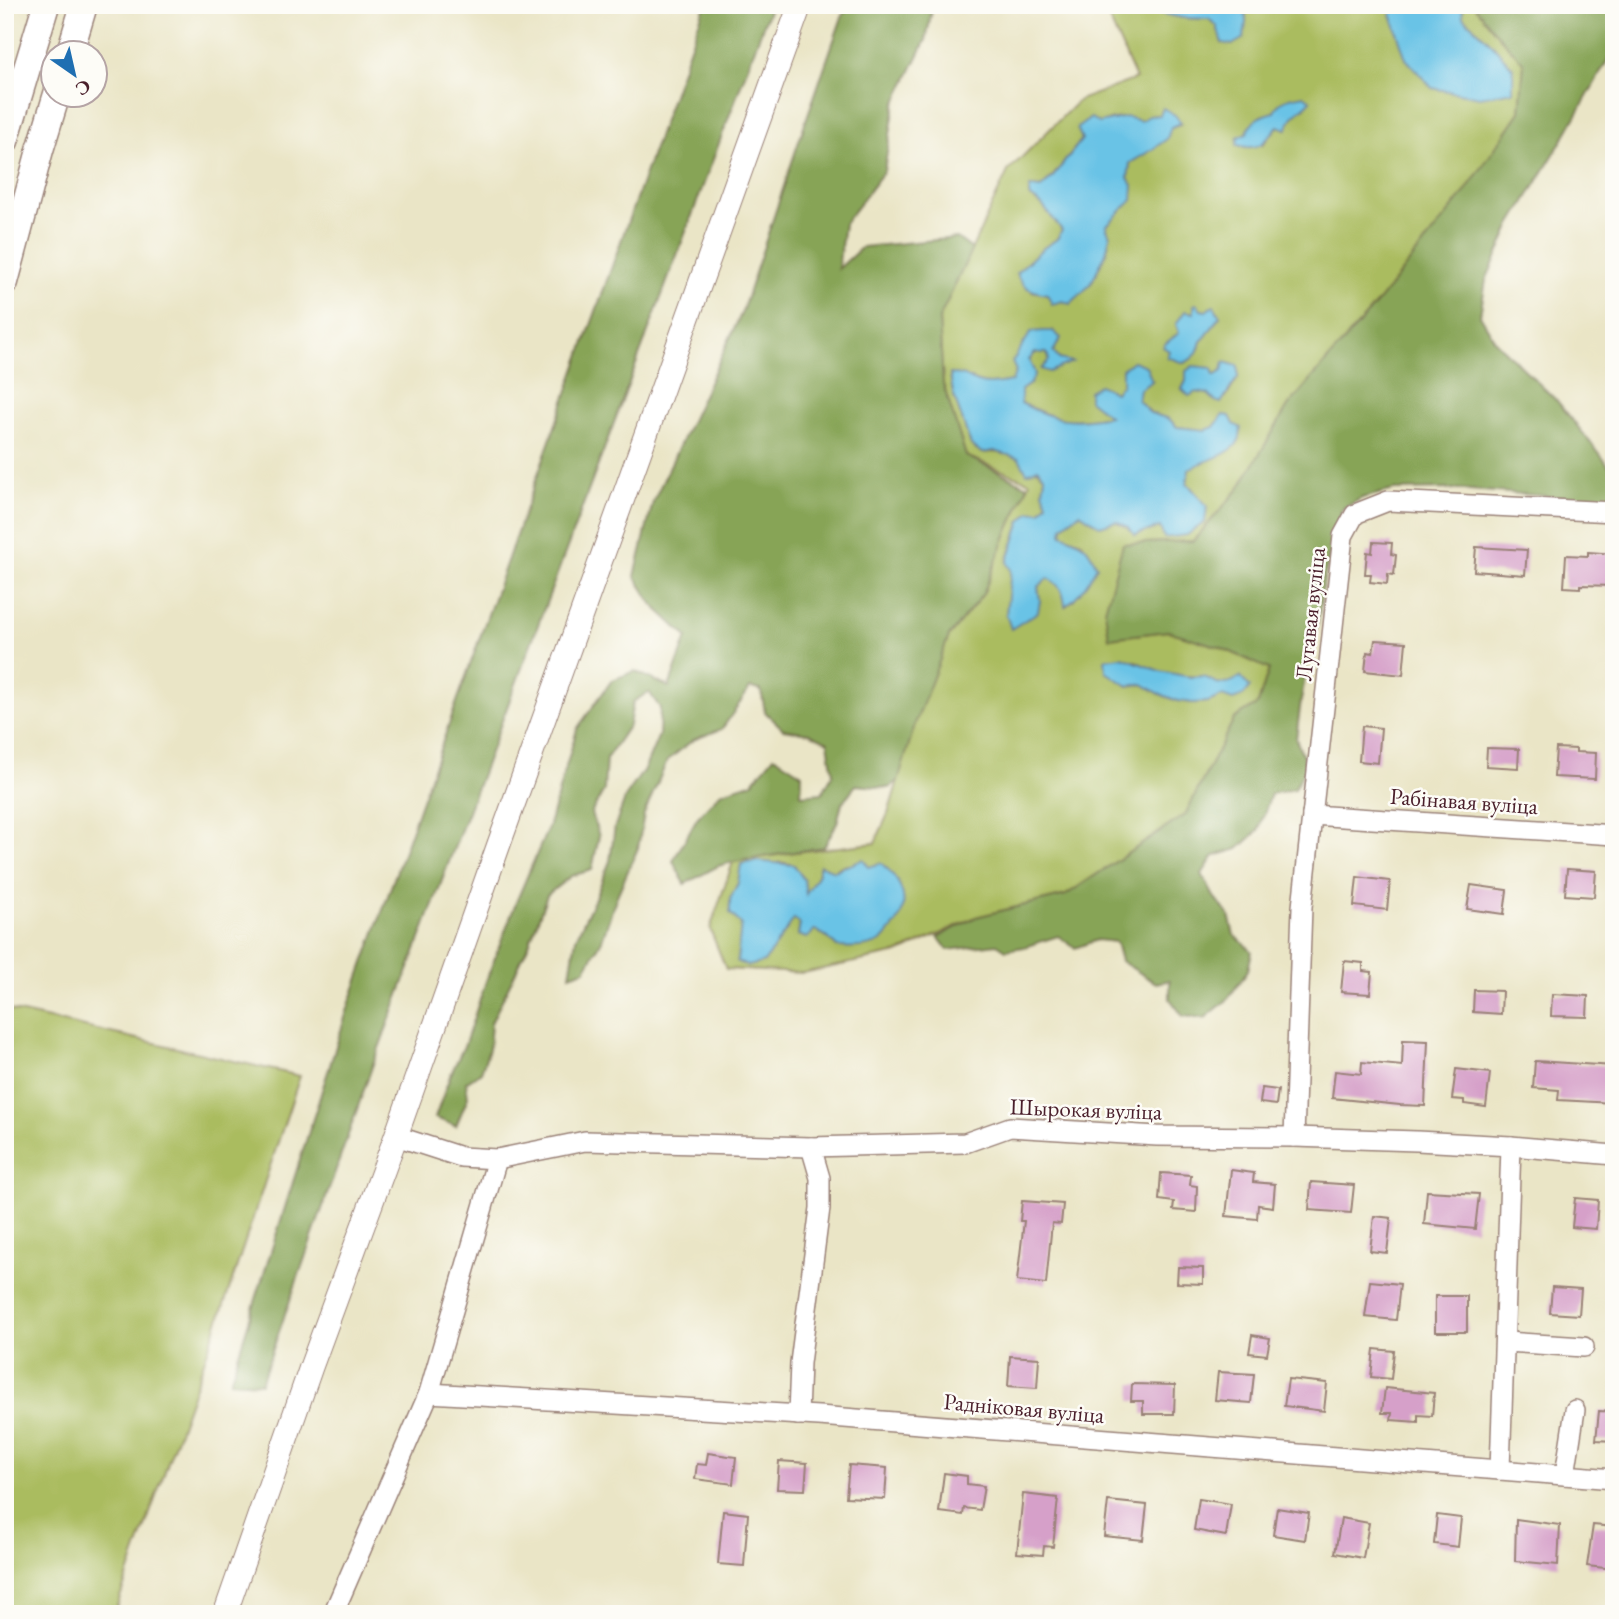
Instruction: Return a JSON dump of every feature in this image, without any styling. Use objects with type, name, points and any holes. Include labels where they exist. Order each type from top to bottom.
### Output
[{"type":"highway","points":[[5,141],[46,5]]},
{"type":"highway","points":[[74,38],[84,5]]},
{"type":"highway","points":[[5,282],[53,108]]},
{"type":"main road","points":[[225,1614],[311,1367],[800,5]]},
{"type":"street","name":"Лугавая вуліца","points":[[1294,1137],[1302,907],[1343,536],[1355,514],[1388,501],[1614,512]]},
{"type":"street","name":"Рабінавая вуліца","points":[[1312,815],[1614,835]]},
{"type":"street","name":"Шырокая вуліца","points":[[396,1136],[461,1157],[497,1158],[585,1141],[811,1147],[965,1143],[1010,1127],[1157,1136],[1294,1137],[1511,1146],[1614,1155]]},
{"type":"street","points":[[1500,1470],[1511,1146]]},
{"type":"street","points":[[798,1415],[800,1363],[820,1208],[820,1178],[811,1147]]},
{"type":"street","points":[[333,1614],[429,1393],[497,1158]]},
{"type":"street","points":[[1505,1342],[1584,1347]]},
{"type":"street","name":"Радніковая вуліца","points":[[429,1393],[798,1415],[1614,1479]]},
{"type":"street","points":[[1565,1475],[1576,1410]]},
{"type":"green space","points":[[705,5],[771,5],[373,1064],[261,1383],[230,1381],[349,1005]]},
{"type":"green space","points":[[848,5],[933,5],[926,40],[895,104],[884,171],[844,224],[838,269],[862,247],[957,238],[972,249],[939,319],[943,384],[966,456],[1028,486],[983,594],[949,636],[915,724],[898,781],[889,788],[856,785],[842,803],[837,823],[824,847],[733,862],[718,866],[685,884],[673,861],[697,818],[720,793],[753,782],[774,756],[802,774],[801,795],[822,793],[833,774],[828,742],[809,733],[783,729],[765,712],[761,690],[750,688],[722,729],[693,740],[667,761],[644,814],[638,848],[616,898],[602,940],[585,970],[570,975],[576,938],[610,861],[615,826],[626,796],[645,768],[659,735],[660,708],[649,692],[633,702],[629,725],[606,759],[604,790],[591,813],[599,836],[592,870],[571,876],[547,895],[529,944],[491,1023],[489,1049],[481,1072],[466,1082],[468,1097],[456,1126],[435,1118],[517,900],[548,828],[577,729],[612,680],[635,671],[669,687],[687,637],[653,605],[635,576],[653,502],[742,312],[805,123]]},
{"type":"green space","points":[[1103,5],[1162,5],[1163,14],[1209,19],[1217,26],[1222,43],[1246,22],[1245,5],[1393,5],[1391,14],[1491,43],[1463,17],[1462,5],[1474,5],[1524,63],[1520,112],[1463,195],[1376,304],[1289,405],[1238,490],[1193,541],[1123,544],[1109,638],[1168,631],[1220,647],[1269,669],[1258,704],[1234,719],[1185,815],[1066,895],[976,917],[898,953],[803,973],[726,969],[710,929],[733,862],[875,843],[888,814],[915,724],[949,636],[983,594],[1030,482],[966,456],[943,384],[939,319],[1008,171],[1079,100],[1136,79]],"holes":[[[1305,107],[1294,116],[1287,129],[1278,126],[1263,144],[1238,137],[1247,133],[1261,116]],[[1160,115],[1180,124],[1171,127],[1153,149],[1130,163],[1122,197],[1116,213],[1106,227],[1110,236],[1106,254],[1090,285],[1047,294],[1032,291],[1017,273],[1057,239],[1062,230],[1042,205],[1029,196],[1030,187],[1041,188],[1084,138],[1108,120],[1123,118],[1141,121],[1149,116]],[[1214,307],[1220,316],[1201,341],[1199,349],[1184,363],[1168,357],[1173,337],[1179,333],[1176,324],[1185,316]],[[1053,331],[1053,352],[1059,359],[1070,362],[1049,360],[1047,353],[1035,353],[1029,361],[1031,383],[1021,390],[1021,403],[1064,419],[1110,416],[1101,408],[1122,384],[1151,381],[1140,389],[1138,400],[1151,413],[1169,419],[1177,427],[1206,431],[1214,427],[1223,415],[1234,424],[1207,459],[1189,468],[1187,483],[1207,506],[1135,535],[1128,527],[1115,521],[1100,526],[1080,513],[1063,526],[1062,535],[1082,542],[1097,566],[1080,593],[1066,606],[1061,589],[1048,577],[1038,587],[1040,601],[1022,621],[1011,628],[1011,570],[1007,562],[1021,521],[1041,511],[1047,503],[1043,491],[1045,477],[1017,457],[982,453],[971,445],[953,393],[950,375],[962,375],[986,384],[1012,381],[1016,371]],[[1222,371],[1238,378],[1226,397],[1215,401],[1209,394],[1182,389],[1186,381],[1214,376]],[[1136,661],[1169,674],[1204,676],[1218,683],[1233,682],[1222,696],[1208,702],[1193,703],[1178,701],[1143,684],[1128,686],[1122,681]],[[780,862],[794,865],[804,880],[806,895],[820,865],[833,871],[843,865],[869,867],[837,947],[815,930],[798,935],[800,924],[794,918],[764,962],[741,924],[730,899],[738,883]]]},
{"type":"green space","points":[[1474,5],[1614,5],[1614,49],[1511,225],[1486,280],[1480,315],[1496,342],[1558,402],[1614,472],[1614,501],[1457,489],[1394,490],[1362,498],[1342,509],[1324,578],[1318,623],[1301,700],[1296,739],[1307,766],[1294,789],[1271,794],[1258,831],[1238,849],[1214,856],[1202,874],[1214,897],[1229,915],[1234,935],[1252,951],[1248,970],[1227,1000],[1205,1018],[1183,1016],[1170,999],[1170,980],[1156,983],[1121,961],[1116,942],[1097,940],[1075,948],[1058,936],[1006,950],[997,944],[948,950],[938,937],[976,917],[1066,895],[1185,815],[1234,719],[1258,704],[1269,669],[1220,647],[1168,631],[1109,638],[1105,610],[1123,544],[1193,541],[1238,490],[1289,405],[1376,304],[1463,195],[1520,112],[1524,63]]},
{"type":"green space","points":[[5,1009],[300,1076],[223,1308],[114,1614],[5,1614]]},
{"type":"water","points":[[1162,5],[1245,5],[1244,38],[1232,45],[1222,43],[1217,26],[1209,19],[1163,14]]},
{"type":"water","points":[[1393,5],[1462,5],[1463,17],[1513,68],[1513,91],[1480,97],[1432,88],[1406,59],[1391,14]]},
{"type":"water","points":[[1304,95],[1311,100],[1294,115],[1287,129],[1278,126],[1265,141],[1256,146],[1237,145],[1238,137],[1247,133],[1257,118],[1274,112],[1286,99]]},
{"type":"water","points":[[1163,108],[1175,115],[1181,123],[1171,127],[1167,139],[1130,163],[1128,178],[1133,185],[1132,200],[1106,226],[1110,236],[1106,253],[1090,285],[1070,304],[1063,301],[1052,304],[1047,294],[1028,288],[1016,273],[1057,239],[1062,230],[1042,205],[1029,196],[1030,187],[1041,188],[1052,178],[1082,139],[1077,128],[1091,118],[1099,123],[1127,117],[1141,121],[1149,116],[1160,115]]},
{"type":"water","points":[[1197,304],[1201,310],[1206,311],[1214,306],[1220,316],[1191,359],[1184,363],[1167,357],[1169,351],[1163,347],[1179,333],[1176,324],[1185,311],[1194,313],[1194,305]]},
{"type":"water","points":[[1053,331],[1061,338],[1053,352],[1059,359],[1072,362],[1049,372],[1041,369],[1049,360],[1047,353],[1035,353],[1029,360],[1035,373],[1031,383],[1021,390],[1021,403],[1044,414],[1064,419],[1109,416],[1089,400],[1089,391],[1099,385],[1115,392],[1122,384],[1122,369],[1133,361],[1146,366],[1152,381],[1140,389],[1138,400],[1150,413],[1169,419],[1177,427],[1206,430],[1214,427],[1223,415],[1230,416],[1234,424],[1241,428],[1239,440],[1231,449],[1189,469],[1187,483],[1207,506],[1205,522],[1187,535],[1164,538],[1160,527],[1135,535],[1128,527],[1116,521],[1100,526],[1080,513],[1063,526],[1062,534],[1084,545],[1097,566],[1087,583],[1065,606],[1061,589],[1048,578],[1038,587],[1038,612],[1011,629],[1006,614],[1011,570],[1007,563],[1021,521],[1030,512],[1041,511],[1047,503],[1043,491],[1045,477],[1038,468],[1027,473],[1019,458],[994,451],[982,453],[971,445],[953,393],[950,374],[962,375],[986,384],[1012,381],[1016,371],[1012,362],[1031,332]]},
{"type":"water","points":[[1224,362],[1238,366],[1238,377],[1221,403],[1208,394],[1196,392],[1189,396],[1182,389],[1186,381],[1186,371],[1193,366],[1212,368],[1214,376],[1222,371]]},
{"type":"water","points":[[1122,657],[1160,671],[1190,677],[1204,676],[1218,683],[1226,684],[1240,677],[1250,687],[1243,696],[1233,700],[1222,696],[1208,702],[1178,701],[1143,684],[1128,686],[1106,672],[1105,659]]},
{"type":"water","points":[[863,859],[869,867],[881,863],[889,870],[903,894],[904,902],[898,920],[882,940],[865,946],[837,947],[815,930],[807,938],[798,935],[800,924],[794,919],[764,962],[749,966],[737,962],[741,924],[730,913],[730,899],[738,883],[741,864],[757,861],[794,865],[804,880],[806,894],[820,865],[834,871]]},
{"type":"building","points":[[1373,542],[1392,543],[1391,554],[1396,555],[1394,575],[1388,574],[1387,584],[1370,582],[1371,574],[1365,574],[1367,552],[1372,553]]},
{"type":"building","points":[[1476,547],[1527,550],[1525,575],[1474,571]]},
{"type":"building","points":[[1588,552],[1614,554],[1614,586],[1564,587],[1566,555],[1588,556]]},
{"type":"building","points":[[1375,640],[1406,642],[1403,675],[1365,671],[1367,652],[1373,653]]},
{"type":"building","points":[[1362,726],[1381,728],[1378,763],[1359,761]]},
{"type":"building","points":[[1487,748],[1519,749],[1518,768],[1486,766]]},
{"type":"building","points":[[1556,748],[1596,753],[1595,779],[1554,777]]},
{"type":"building","points":[[1567,869],[1596,871],[1594,897],[1565,895]]},
{"type":"building","points":[[1357,877],[1390,881],[1387,910],[1354,906]]},
{"type":"building","points":[[1471,885],[1507,890],[1504,914],[1467,909]]},
{"type":"building","points":[[1344,961],[1363,963],[1363,971],[1372,972],[1370,994],[1341,992]]},
{"type":"building","points":[[1474,990],[1502,991],[1501,1014],[1473,1012]]},
{"type":"building","points":[[1552,994],[1588,996],[1587,1017],[1551,1016]]},
{"type":"building","points":[[1403,1040],[1428,1041],[1425,1106],[1332,1098],[1335,1071],[1361,1074],[1362,1062],[1402,1066]]},
{"type":"building","points":[[1535,1061],[1614,1066],[1614,1103],[1558,1100],[1559,1090],[1533,1088]]},
{"type":"building","points":[[1456,1069],[1490,1073],[1486,1107],[1464,1104],[1464,1100],[1452,1099]]},
{"type":"building","points":[[1262,1088],[1278,1090],[1276,1105],[1260,1103]]},
{"type":"building","points":[[1231,1170],[1254,1173],[1253,1182],[1275,1184],[1273,1207],[1258,1205],[1257,1219],[1226,1216]]},
{"type":"building","points":[[1161,1173],[1191,1175],[1190,1185],[1197,1186],[1196,1212],[1173,1210],[1174,1202],[1159,1200]]},
{"type":"building","points":[[1311,1182],[1354,1185],[1351,1213],[1309,1210]]},
{"type":"building","points":[[1427,1191],[1479,1194],[1475,1229],[1424,1224]]},
{"type":"building","points":[[1575,1198],[1598,1200],[1596,1229],[1572,1227]]},
{"type":"building","points":[[1022,1201],[1063,1204],[1061,1224],[1052,1223],[1046,1284],[1017,1281],[1024,1221],[1020,1221]]},
{"type":"building","points":[[1374,1216],[1391,1218],[1387,1253],[1370,1251]]},
{"type":"building","points":[[1178,1267],[1203,1268],[1203,1284],[1177,1283]]},
{"type":"building","points":[[1370,1281],[1400,1284],[1396,1320],[1365,1317]]},
{"type":"building","points":[[1552,1287],[1581,1289],[1579,1315],[1550,1313]]},
{"type":"building","points":[[1435,1296],[1467,1296],[1467,1332],[1435,1332]]},
{"type":"building","points":[[1252,1335],[1270,1338],[1267,1355],[1249,1353]]},
{"type":"building","points":[[1374,1349],[1394,1351],[1391,1379],[1371,1377]]},
{"type":"building","points":[[1010,1356],[1039,1358],[1037,1388],[1008,1386]]},
{"type":"building","points":[[1218,1372],[1254,1374],[1251,1403],[1215,1400]]},
{"type":"building","points":[[1288,1379],[1327,1383],[1324,1411],[1284,1406]]},
{"type":"building","points":[[1132,1384],[1175,1385],[1174,1414],[1143,1414],[1143,1401],[1131,1401]]},
{"type":"building","points":[[1385,1388],[1434,1393],[1432,1416],[1418,1415],[1418,1422],[1391,1420],[1392,1413],[1382,1413]]},
{"type":"building","points":[[1599,1411],[1614,1412],[1614,1441],[1596,1440]]},
{"type":"building","points":[[708,1453],[736,1457],[733,1484],[695,1479],[697,1464],[706,1465]]},
{"type":"building","points":[[779,1461],[807,1463],[805,1490],[777,1489]]},
{"type":"building","points":[[849,1465],[887,1468],[885,1499],[846,1497]]},
{"type":"building","points":[[944,1473],[967,1476],[967,1484],[984,1486],[980,1510],[964,1508],[963,1515],[939,1512]]},
{"type":"building","points":[[1023,1494],[1058,1498],[1053,1547],[1044,1546],[1043,1555],[1017,1553]]},
{"type":"building","points":[[1199,1499],[1231,1504],[1226,1536],[1194,1530]]},
{"type":"building","points":[[1108,1501],[1147,1505],[1143,1540],[1104,1536]]},
{"type":"building","points":[[1277,1508],[1309,1513],[1305,1540],[1273,1535]]},
{"type":"building","points":[[723,1511],[748,1514],[744,1566],[718,1564]]},
{"type":"building","points":[[1437,1515],[1461,1518],[1458,1547],[1434,1544]]},
{"type":"building","points":[[1341,1518],[1369,1523],[1363,1558],[1335,1553]]},
{"type":"building","points":[[1516,1519],[1560,1525],[1558,1565],[1515,1561]]},
{"type":"building","points":[[1593,1525],[1614,1527],[1614,1569],[1587,1566]]}]
